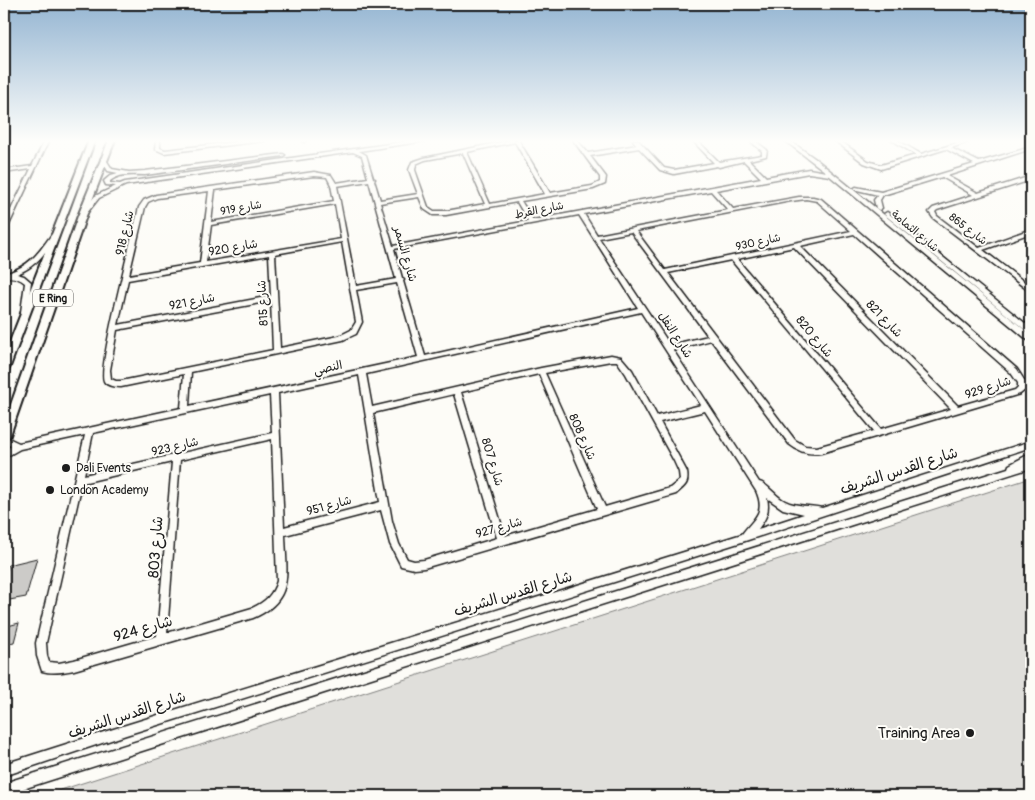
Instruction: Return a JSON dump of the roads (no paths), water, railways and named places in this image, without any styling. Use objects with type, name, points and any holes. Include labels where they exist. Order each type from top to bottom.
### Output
[{"type":"main road","name":"E Ring","points":[[4,369],[78,177]]},
{"type":"main road","name":"E Ring","points":[[4,438],[96,177]]},
{"type":"street","points":[[4,229],[28,177]]},
{"type":"street","points":[[111,177],[107,181],[111,185],[170,177]]},
{"type":"street","name":"شارع 918","points":[[291,177],[156,197],[146,201],[142,207],[105,372],[110,383],[122,384],[277,352],[341,338],[354,332],[359,322],[334,185],[330,177]]},
{"type":"street","points":[[414,177],[426,208],[433,213],[446,213],[593,187],[603,183],[603,177]]},
{"type":"street","points":[[476,177],[488,205]]},
{"type":"street","points":[[538,177],[548,194]]},
{"type":"street","name":"شارع القرط","points":[[392,248],[774,177]]},
{"type":"street","name":"شارع الثمامة","points":[[834,177],[1031,339]]},
{"type":"street","name":"شارع الثمامة","points":[[841,177],[1031,331]]},
{"type":"street","points":[[856,189],[881,194],[935,177]]},
{"type":"street","points":[[946,177],[977,196]]},
{"type":"street","name":"شارع 865","points":[[1031,178],[932,212],[935,217],[1031,290]]},
{"type":"street","points":[[334,185],[372,179]]},
{"type":"street","name":"شارع السمر","points":[[372,179],[422,359]]},
{"type":"street","points":[[82,216],[97,197],[124,184]]},
{"type":"street","points":[[203,265],[212,189]]},
{"type":"street","points":[[712,189],[732,211]]},
{"type":"street","points":[[379,202],[420,194]]},
{"type":"street","points":[[879,208],[877,200],[881,194]]},
{"type":"street","name":"شارع 929","points":[[596,237],[632,230],[732,211],[815,198],[823,202],[1014,371],[1022,383],[1022,388],[1017,392],[821,450],[807,450],[798,447],[792,442],[632,230]]},
{"type":"street","points":[[518,200],[531,222]]},
{"type":"street","name":"شارع 919","points":[[208,224],[337,202]]},
{"type":"street","name":"شارع النفل","points":[[580,213],[749,472],[763,498],[764,510],[761,518],[746,537]]},
{"type":"street","points":[[6,276],[24,270],[34,263],[58,230]]},
{"type":"street","points":[[978,250],[1031,231]]},
{"type":"street","name":"شارع 930","points":[[664,272],[856,232]]},
{"type":"street","name":"شارع 920","points":[[126,278],[344,240]]},
{"type":"street","name":"شارع 821","points":[[795,244],[957,410]]},
{"type":"street","name":"شارع 815","points":[[272,253],[277,352]]},
{"type":"street","name":"شارع 820","points":[[732,257],[879,432]]},
{"type":"street","points":[[6,276],[22,277],[28,282],[22,322]]},
{"type":"street","points":[[353,290],[401,280]]},
{"type":"street","name":"شارع 921","points":[[115,328],[274,298]]},
{"type":"street","name":"النصي","points":[[4,455],[18,446],[422,359],[643,309]]},
{"type":"street","points":[[669,348],[714,337]]},
{"type":"street","name":"شارع 927","points":[[362,372],[385,505],[396,553],[404,564],[424,564],[673,490],[684,481],[683,472],[655,420],[629,372],[618,359],[603,358],[369,411]]},
{"type":"street","points":[[185,410],[188,370]]},
{"type":"street","name":"شارع 808","points":[[541,371],[602,511]]},
{"type":"street","name":"شارع 807","points":[[457,390],[502,540]]},
{"type":"street","name":"شارع 924","points":[[90,431],[41,643],[42,656],[46,667],[59,668],[74,665],[253,613],[275,600],[282,581],[274,391]]},
{"type":"street","points":[[655,420],[707,407]]},
{"type":"street","name":"شارع 923","points":[[79,480],[276,435]]},
{"type":"street","points":[[4,438],[18,446]]},
{"type":"street","name":"شارع القدس الشريف","points":[[4,770],[126,730],[746,537],[1031,444]]},
{"type":"street","points":[[1007,471],[1031,456]]},
{"type":"street","name":"شارع 803","points":[[162,638],[176,458]]},
{"type":"street","points":[[4,789],[1031,464]]},
{"type":"street","name":"شارع النفل","points":[[749,472],[768,495],[785,507],[799,510],[826,511]]},
{"type":"street","name":"شارع 951","points":[[280,532],[385,505]]},
{"type":"place","name":"Dali Events","points":[[66,468]]},
{"type":"place","name":"London Academy","points":[[50,490]]},
{"type":"place","name":"Training Area","points":[[970,733]]}]
